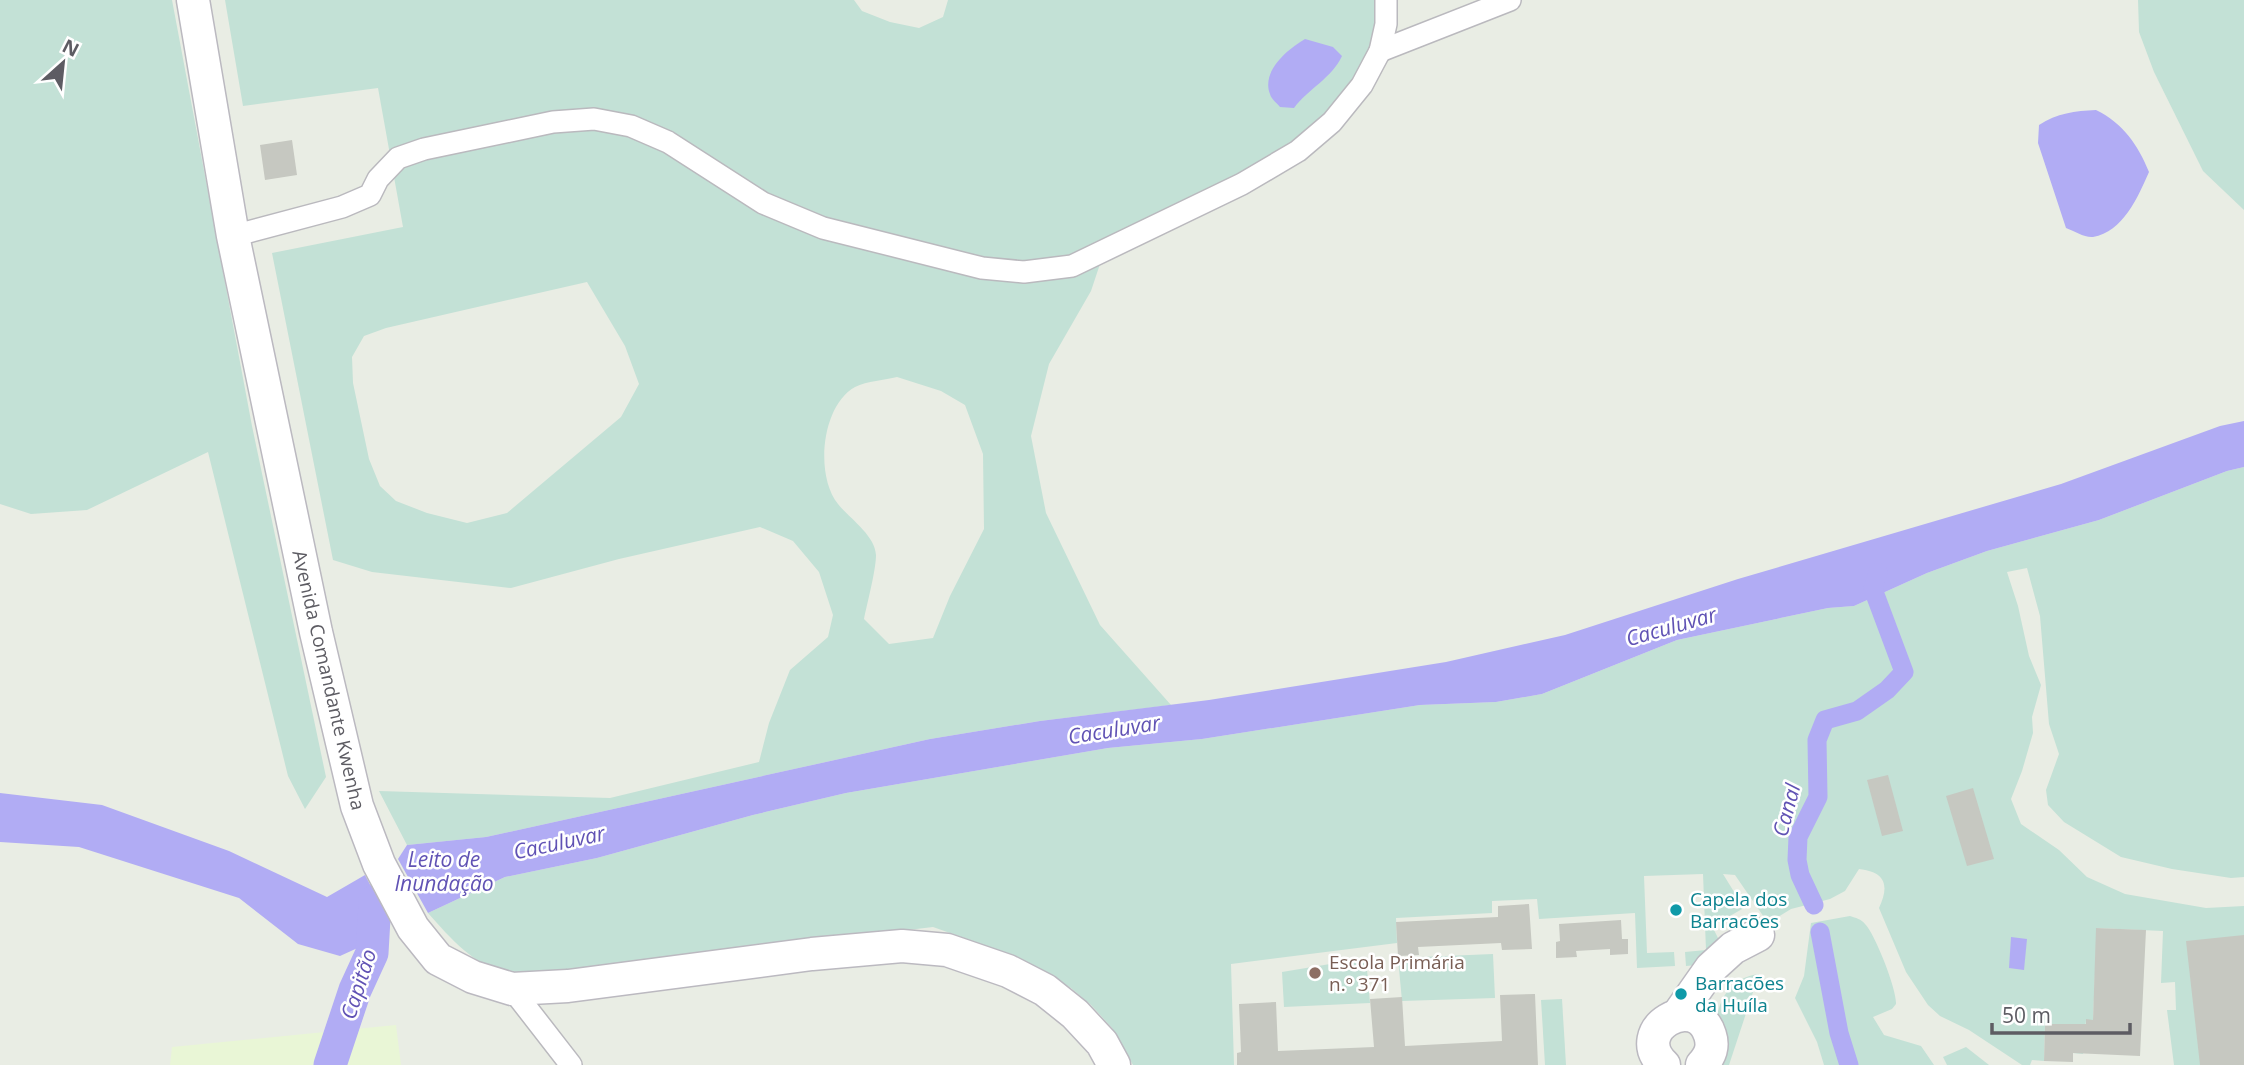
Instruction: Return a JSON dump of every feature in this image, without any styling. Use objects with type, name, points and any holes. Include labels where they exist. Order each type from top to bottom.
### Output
[{"type":"main road","name":"Avenida Comandante Kwenha","points":[[194,0],[233,236],[336,722],[357,806],[379,864],[413,928],[438,959],[473,977],[512,989],[568,986],[812,954],[902,946],[947,950],[1008,971],[1045,990],[1075,1014],[1102,1043],[1114,1065]]},
{"type":"main road","points":[[1678,1015],[1711,968],[1746,942],[1720,973],[1713,990],[1708,1007],[1707,1028],[1712,1047],[1703,1065]]},
{"type":"main road","points":[[1664,1065],[1656,1054],[1655,1035],[1666,1020],[1678,1015],[1693,1016],[1707,1028]]},
{"type":"street","points":[[233,236],[342,207],[370,195],[378,179],[398,158],[424,149],[553,122],[594,119],[631,126],[668,142],[763,203],[822,228],[982,268],[1024,272],[1072,265],[1242,184],[1298,150],[1332,122],[1362,85],[1380,51],[1387,24],[1386,0]]},
{"type":"street","points":[[1380,51],[1510,0]]},
{"type":"street","points":[[512,989],[571,1065]]},
{"type":"shaded area","points":[[0,0],[172,0],[252,426],[326,777],[305,809],[288,776],[208,452],[87,510],[31,514],[0,504]]},
{"type":"shaded area","points":[[225,0],[854,0],[862,11],[890,22],[919,28],[943,17],[948,0],[1386,0],[1386,24],[1332,122],[1105,249],[1091,291],[1049,364],[1031,436],[1046,513],[1100,625],[1171,705],[1040,721],[930,739],[486,837],[407,845],[379,791],[610,798],[759,762],[769,723],[790,670],[828,637],[833,615],[819,572],[793,541],[760,527],[619,559],[511,588],[372,572],[333,560],[272,253],[403,227],[378,88],[243,106]],"holes":[[[587,282],[625,346],[639,384],[621,417],[507,513],[467,523],[427,513],[396,501],[380,486],[369,459],[353,383],[352,357],[364,336],[386,328]],[[897,377],[941,391],[965,405],[983,454],[984,529],[950,596],[933,638],[889,644],[864,619],[875,569],[875,548],[831,492],[824,460],[829,425],[844,396],[860,385]]]},
{"type":"shaded area","points":[[2138,0],[2244,0],[2244,210],[2203,171],[2154,72],[2139,32]]},
{"type":"shaded area","points":[[2244,467],[2244,877],[2231,878],[2172,869],[2121,857],[2064,822],[2048,805],[2046,790],[2059,754],[2049,724],[2040,616],[2027,568],[2007,572],[2029,656],[2041,685],[2032,717],[2033,733],[2011,799],[2021,824],[2059,850],[2087,877],[2125,894],[2206,908],[2244,906],[2244,1065],[2174,1065],[2167,1010],[2176,1010],[2175,982],[2161,983],[2163,931],[2097,928],[2093,1020],[2086,1020],[2083,1054],[2073,1053],[2074,1024],[2045,1024],[2044,1061],[2032,1060],[2030,1065],[2022,1065],[1969,1030],[1940,1016],[1928,1005],[1906,972],[1879,908],[1884,893],[1883,882],[1875,873],[1859,869],[1845,891],[1830,899],[1791,909],[1768,923],[1735,875],[1723,874],[1744,908],[1712,926],[1719,940],[1697,965],[1686,966],[1685,952],[1706,950],[1703,874],[1644,876],[1647,953],[1674,952],[1675,966],[1637,968],[1635,913],[1539,919],[1537,899],[1492,901],[1492,913],[1396,918],[1397,943],[1231,964],[1234,1065],[1133,1065],[1112,1028],[1071,988],[1018,957],[933,927],[516,975],[487,966],[476,959],[455,942],[428,913],[505,877],[597,858],[753,815],[846,793],[1108,748],[1202,739],[1420,705],[1496,702],[1542,694],[1677,640],[1828,608],[1854,606],[1927,573],[1987,551],[2099,520]]},
{"type":"shaded area","points":[[1850,916],[1862,921],[1869,930],[1885,962],[1893,987],[1896,1004],[1892,1009],[1873,1017],[1884,1035],[1921,1046],[1934,1065],[1824,1065],[1817,1042],[1795,998],[1804,976],[1811,923]]},
{"type":"shaded area","points":[[1493,954],[1495,998],[1402,1001],[1398,958]]},
{"type":"shaded area","points":[[1366,958],[1370,1003],[1284,1007],[1282,972]]},
{"type":"shaded area","points":[[1759,974],[1729,1065],[1710,1065],[1719,1008],[1725,996],[1744,978]]},
{"type":"shaded area","points":[[1562,999],[1566,1065],[1545,1065],[1541,1000]]},
{"type":"shaded area","points":[[1966,1047],[1989,1065],[1947,1065],[1943,1057]]},
{"type":"sand","points":[[396,1025],[401,1065],[170,1065],[172,1047]]},
{"type":"water","points":[[1305,39],[1333,47],[1342,56],[1332,71],[1294,108],[1280,107],[1271,96],[1269,77],[1284,55]]},
{"type":"water","points":[[2096,110],[2122,128],[2140,153],[2149,172],[2121,221],[2104,234],[2090,237],[2066,228],[2038,143],[2039,125],[2046,121],[2066,113]]},
{"type":"water","name":"Leito de Inundação","points":[[2244,421],[2244,467],[2099,520],[1987,551],[1927,573],[1854,606],[1828,608],[1677,640],[1542,694],[1496,702],[1420,705],[1202,739],[1108,748],[846,793],[753,815],[597,858],[505,877],[428,913],[398,859],[407,845],[486,837],[930,739],[1040,721],[1209,700],[1446,662],[1565,635],[1738,579],[2061,484],[2220,426]]},
{"type":"water","points":[[0,793],[102,805],[229,851],[327,897],[365,875],[388,919],[384,936],[340,956],[298,944],[239,898],[79,847],[0,842]]},
{"type":"water","points":[[2011,937],[2027,939],[2024,970],[2009,968]]},
{"type":"building","points":[[292,140],[297,175],[265,180],[260,145]]},
{"type":"building","points":[[1888,775],[1903,831],[1882,836],[1867,780]]},
{"type":"building","points":[[1973,788],[1994,859],[1967,866],[1946,796]]},
{"type":"building","points":[[1529,904],[1532,949],[1502,950],[1501,943],[1418,947],[1419,955],[1398,956],[1396,922],[1498,917],[1498,906]]},
{"type":"building","points":[[1621,920],[1622,939],[1628,939],[1628,954],[1610,955],[1610,949],[1576,951],[1577,957],[1556,958],[1556,942],[1560,941],[1559,924]]},
{"type":"building","points":[[2096,928],[2146,930],[2140,1056],[2073,1053],[2073,1062],[2044,1061],[2045,1024],[2086,1024],[2086,1019],[2093,1020]]},
{"type":"building","points":[[2244,935],[2244,1065],[2200,1065],[2186,941]]},
{"type":"building","points":[[1535,994],[1538,1065],[1237,1065],[1237,1053],[1241,1052],[1239,1004],[1276,1002],[1278,1051],[1374,1047],[1370,999],[1402,997],[1405,1046],[1502,1041],[1500,995]]},
{"type":"waterway","name":"Canal","points":[[1814,905],[1800,875],[1797,860],[1798,837],[1818,797],[1817,740],[1825,720],[1857,711],[1887,690],[1904,672],[1873,589],[1878,572]]},
{"type":"waterway","name":"Capitão","points":[[330,1065],[355,990],[372,953],[375,901]]},
{"type":"waterway","name":"Canal","points":[[1820,932],[1839,1033],[1849,1065]]},
{"type":"place","name":"Capela dos Barracões","points":[[1676,910]]},
{"type":"place","name":"Escola Primária n.º 371","points":[[1315,973]]},
{"type":"place","name":"Barracões da Huíla","points":[[1681,994]]},
{"type":"water label","name":"Caculuvar","points":[[1671,626]]},
{"type":"water label","name":"Caculuvar","points":[[1114,729]]},
{"type":"water label","name":"Caculuvar","points":[[559,842]]}]
